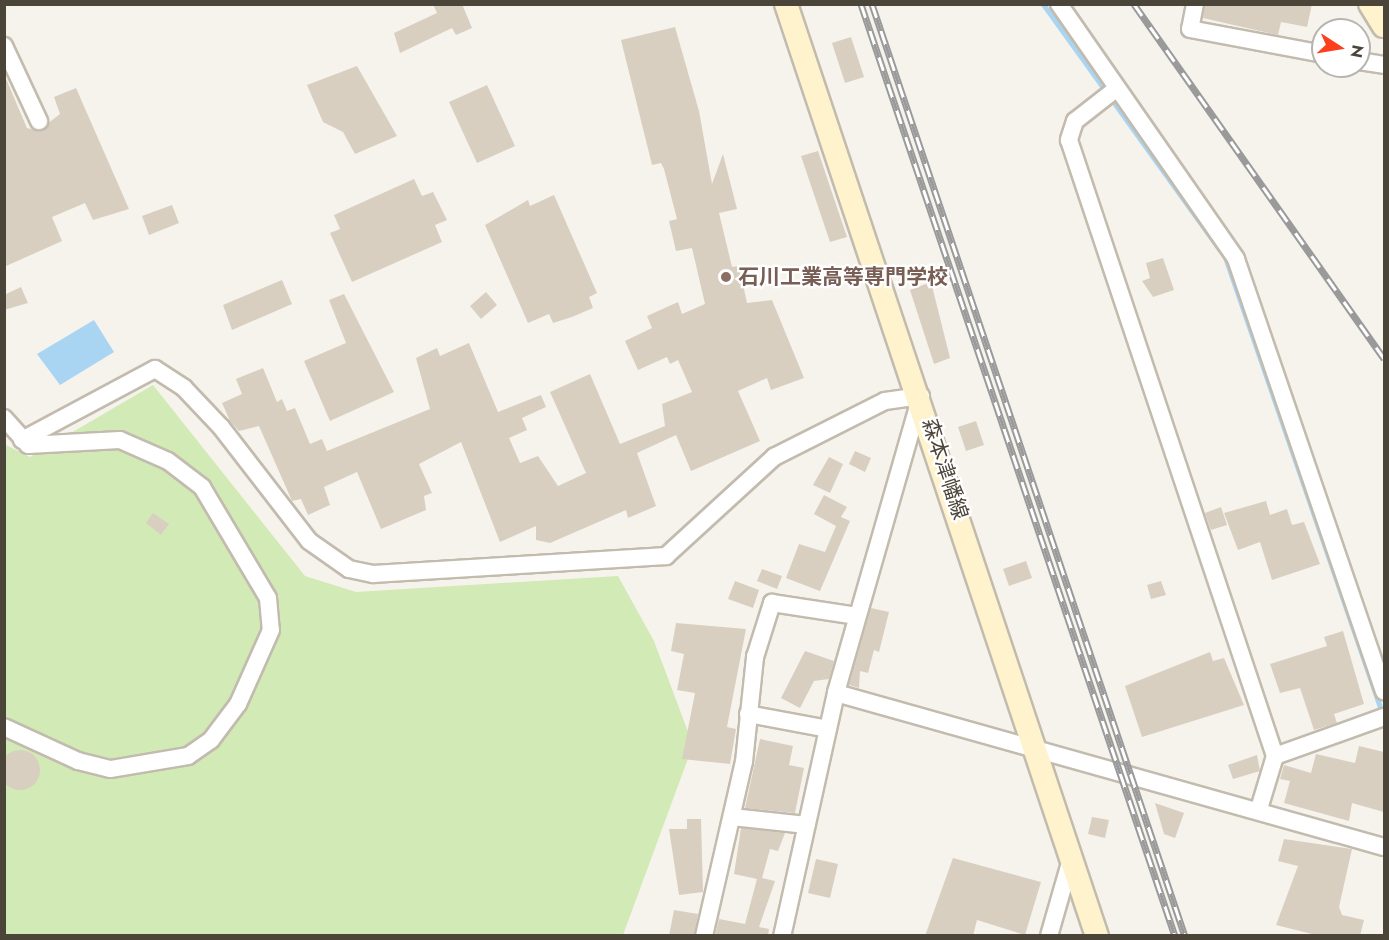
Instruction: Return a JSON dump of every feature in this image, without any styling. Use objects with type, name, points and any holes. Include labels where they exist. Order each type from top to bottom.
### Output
[{"type":"main road","name":"森本津幡線","points":[[786,4],[921,396],[1073,853],[1097,936]]},
{"type":"main road","points":[[1370,4],[1384,26]]},
{"type":"street","points":[[1059,4],[1236,259],[1384,691]]},
{"type":"street","points":[[1195,4],[1190,29],[1311,52]]},
{"type":"street","points":[[4,46],[39,121]]},
{"type":"street","points":[[1109,94],[1075,121],[1069,140],[1275,756],[1259,809]]},
{"type":"street","points":[[22,440],[155,369],[184,388],[228,435],[309,541],[349,569],[373,574],[666,556],[774,457],[885,401],[921,396],[836,693],[782,936]]},
{"type":"street","points":[[4,418],[27,445],[120,440],[168,461],[202,487],[268,598],[271,630],[238,704],[211,740],[188,756],[110,769],[78,761],[4,728]]},
{"type":"street","points":[[704,936],[732,817],[748,714],[754,657],[772,603],[857,616]]},
{"type":"street","points":[[836,693],[1259,809],[1384,847]]},
{"type":"street","points":[[748,714],[828,729]]},
{"type":"street","points":[[1275,756],[1379,720]]},
{"type":"street","points":[[732,817],[807,825]]},
{"type":"street","points":[[1049,936],[1073,853]]},
{"type":"green space","points":[[153,385],[305,576],[356,592],[618,576],[654,641],[693,745],[623,935],[5,935],[4,444],[30,457]]},
{"type":"water","points":[[94,320],[114,352],[60,385],[37,354]]},
{"type":"building","points":[[433,4],[462,4],[472,28],[456,35],[452,28],[400,53],[394,33],[437,13]]},
{"type":"building","points":[[1205,4],[1312,4],[1307,27],[1281,22],[1278,35],[1203,18]]},
{"type":"building","points":[[675,27],[699,111],[712,184],[723,154],[737,209],[719,213],[732,267],[739,266],[747,303],[772,300],[804,378],[771,390],[767,378],[738,391],[760,441],[691,471],[676,435],[637,453],[656,506],[628,518],[626,510],[550,543],[536,540],[536,526],[500,542],[461,442],[419,464],[432,493],[424,496],[426,510],[381,529],[357,472],[324,487],[330,505],[308,515],[301,499],[292,501],[259,426],[239,431],[230,421],[222,403],[242,394],[236,379],[263,368],[277,402],[282,399],[287,411],[295,408],[310,444],[322,439],[327,451],[430,409],[416,358],[437,348],[440,356],[469,343],[498,412],[541,395],[546,407],[522,418],[527,430],[509,438],[520,463],[538,456],[558,486],[586,473],[550,392],[590,374],[620,444],[665,426],[662,404],[692,392],[678,360],[670,364],[667,357],[638,370],[625,341],[652,328],[647,316],[678,302],[682,314],[705,304],[692,248],[676,251],[669,221],[677,219],[664,169],[661,163],[652,165],[621,40]]},
{"type":"building","points":[[851,37],[864,77],[845,83],[832,43]]},
{"type":"building","points":[[357,66],[397,136],[355,154],[343,132],[323,122],[307,85]]},
{"type":"building","points":[[4,74],[27,128],[38,131],[60,114],[54,97],[76,88],[129,209],[93,220],[85,203],[52,217],[62,241],[4,267]]},
{"type":"building","points":[[487,85],[515,146],[477,163],[449,102]]},
{"type":"building","points":[[818,151],[847,237],[830,242],[801,156]]},
{"type":"building","points":[[414,179],[422,196],[433,192],[447,220],[435,225],[442,242],[352,282],[330,233],[340,229],[334,215]]},
{"type":"building","points":[[554,195],[597,293],[589,297],[593,308],[553,323],[549,314],[528,323],[485,225],[528,200],[530,206]]},
{"type":"building","points":[[172,205],[179,223],[149,235],[142,216]]},
{"type":"building","points":[[1163,258],[1174,290],[1153,297],[1142,281],[1150,278],[1146,263]]},
{"type":"building","points":[[282,280],[292,304],[232,330],[223,305]]},
{"type":"building","points":[[931,282],[950,358],[934,364],[910,290]]},
{"type":"building","points":[[21,287],[28,303],[4,310],[4,295]]},
{"type":"building","points":[[486,292],[497,305],[481,319],[470,306]]},
{"type":"building","points":[[344,294],[394,392],[330,421],[304,361],[346,343],[329,300]]},
{"type":"building","points":[[976,421],[984,445],[966,451],[958,427]]},
{"type":"building","points":[[855,451],[871,458],[865,472],[849,464]]},
{"type":"building","points":[[829,457],[843,464],[830,493],[813,485]]},
{"type":"building","points":[[824,495],[847,507],[841,517],[850,521],[820,591],[786,578],[799,544],[825,552],[836,526],[814,514]]},
{"type":"building","points":[[1266,501],[1270,515],[1287,509],[1292,525],[1304,522],[1320,564],[1272,580],[1260,542],[1238,550],[1224,513]]},
{"type":"building","points":[[1221,507],[1227,525],[1211,530],[1205,513]]},
{"type":"building","points":[[153,513],[169,524],[161,535],[146,523]]},
{"type":"building","points":[[1026,561],[1032,578],[1009,586],[1003,569]]},
{"type":"building","points":[[762,569],[782,576],[777,589],[757,581]]},
{"type":"building","points":[[735,581],[759,590],[753,608],[728,599]]},
{"type":"building","points":[[1161,581],[1166,595],[1151,599],[1147,585]]},
{"type":"building","points":[[871,608],[889,612],[879,652],[874,650],[868,673],[860,671],[859,688],[849,685]]},
{"type":"building","points":[[676,623],[746,629],[727,727],[736,729],[730,764],[682,759],[695,693],[677,690],[684,654],[671,651]]},
{"type":"building","points":[[1343,631],[1364,704],[1334,714],[1337,723],[1314,730],[1300,688],[1280,693],[1270,664],[1327,646],[1324,637]]},
{"type":"building","points":[[805,651],[834,661],[829,679],[814,681],[800,708],[781,698]]},
{"type":"building","points":[[1210,652],[1213,661],[1224,658],[1244,705],[1142,737],[1125,686]]},
{"type":"building","points":[[760,739],[793,746],[789,765],[804,768],[795,813],[745,808]]},
{"type":"building","points":[[1359,746],[1384,752],[1384,812],[1352,803],[1349,821],[1284,803],[1290,781],[1280,779],[1284,765],[1311,773],[1316,754],[1355,763]]},
{"type":"building","points":[[20,750],[28,751],[34,756],[39,762],[39,778],[34,784],[28,789],[20,790],[12,789],[6,784],[1,778],[0,770],[1,762],[6,756],[12,751]]},
{"type":"building","points":[[1257,755],[1260,771],[1233,779],[1228,765]]},
{"type":"building","points":[[1155,803],[1184,813],[1175,838],[1164,834]]},
{"type":"building","points":[[1092,817],[1109,820],[1105,838],[1088,834]]},
{"type":"building","points":[[687,819],[701,819],[703,892],[679,895],[669,829],[687,829]]},
{"type":"building","points":[[741,828],[785,833],[778,851],[770,849],[762,878],[775,881],[759,927],[769,929],[768,936],[715,936],[719,919],[745,924],[757,879],[734,874]]},
{"type":"building","points":[[1284,839],[1352,849],[1339,907],[1342,915],[1364,920],[1360,936],[1320,936],[1276,925],[1298,866],[1278,861]]},
{"type":"building","points":[[953,858],[1041,882],[1025,935],[977,920],[973,936],[925,936]]},
{"type":"building","points":[[816,859],[838,864],[830,898],[808,893]]},
{"type":"building","points":[[674,910],[698,914],[694,936],[669,936]]},
{"type":"waterway","points":[[1043,4],[1219,249]]},
{"type":"waterway","points":[[1225,257],[1383,715]]},
{"type":"railway","points":[[861,4],[1175,936]]},
{"type":"railway","points":[[872,4],[1185,936]]},
{"type":"railway","points":[[1134,4],[1384,359]]},
{"type":"place","name":"石川工業高等専門学校","points":[[726,277]]}]
